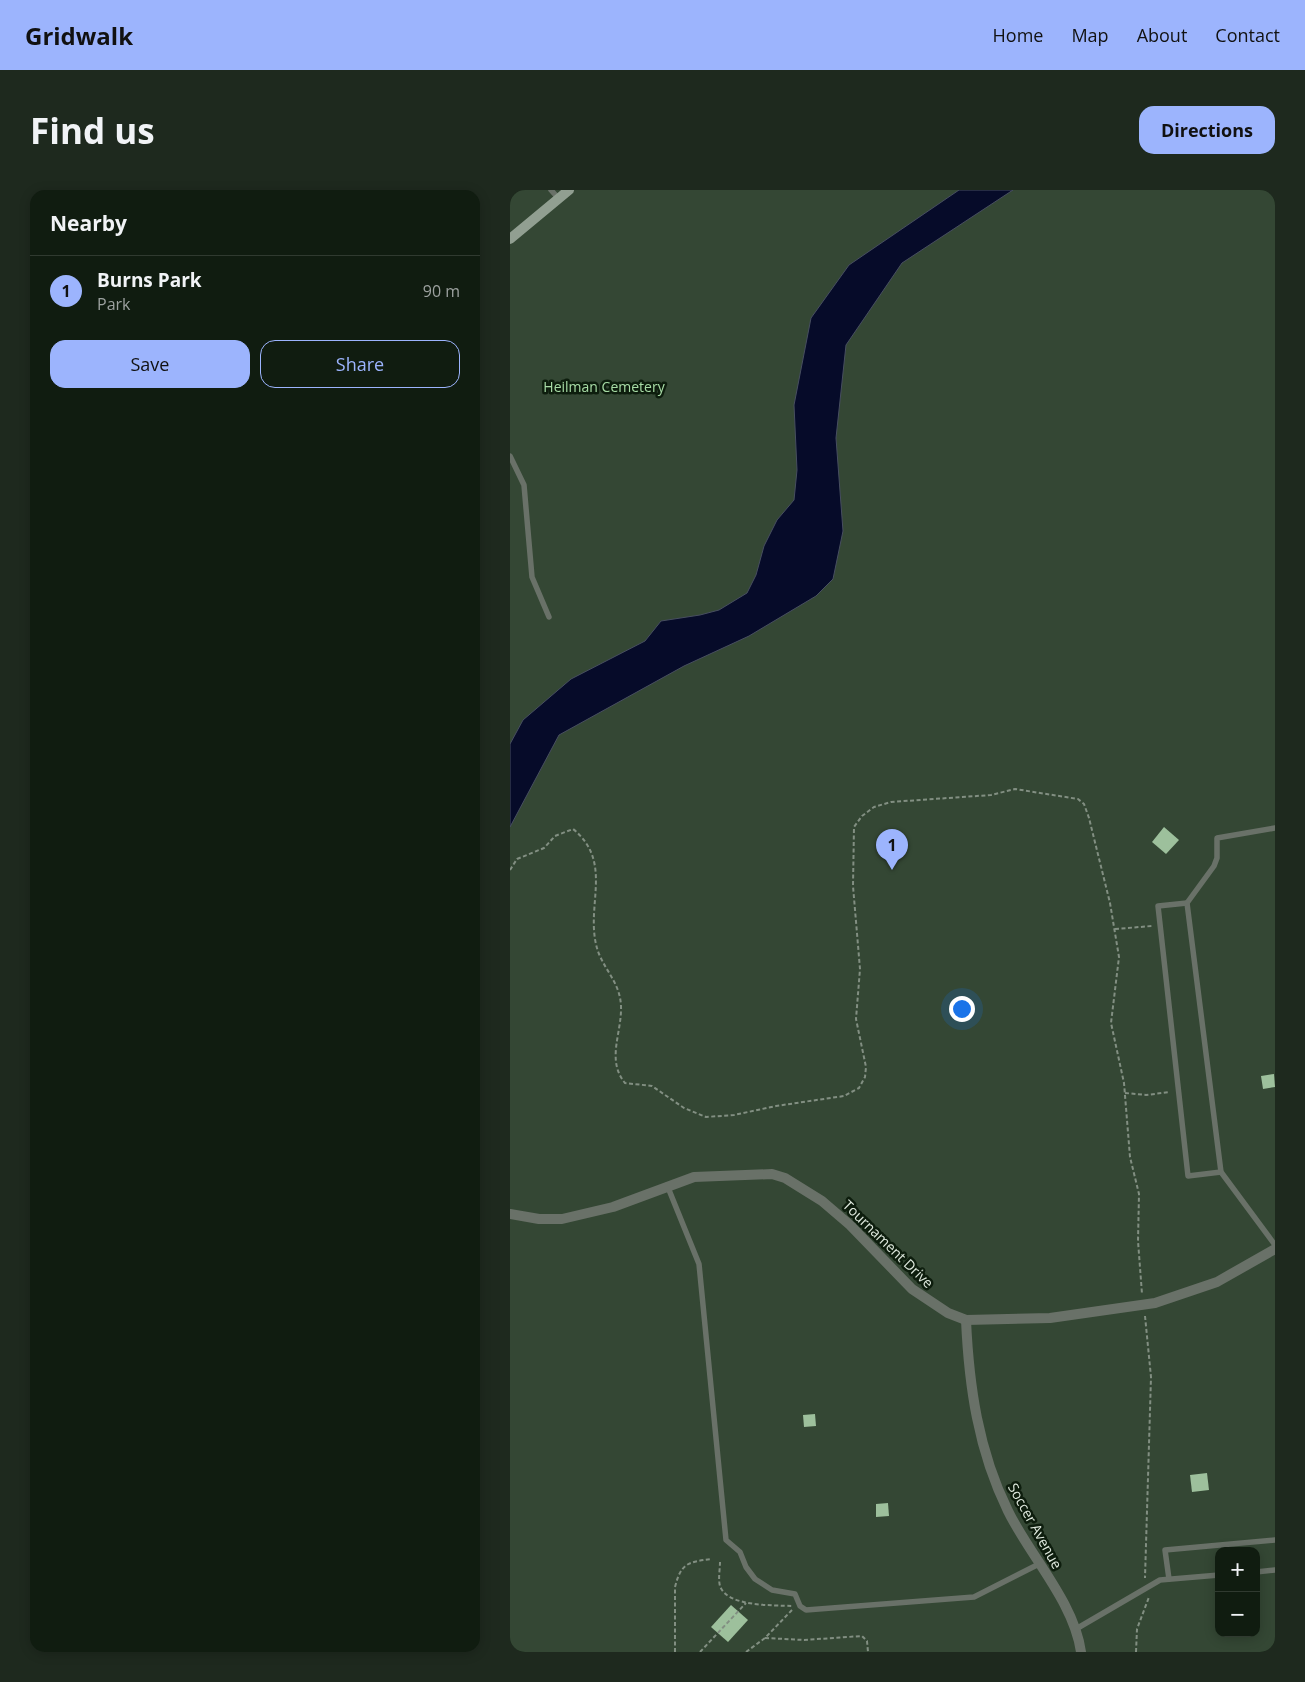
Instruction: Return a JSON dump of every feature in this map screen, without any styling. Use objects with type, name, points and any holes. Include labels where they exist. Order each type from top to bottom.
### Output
[{"type":"street","points":[[510,239],[569,190]]},
{"type":"street","name":"Tournament Drive","points":[[510,1214],[539,1219],[573,1217],[612,1207],[667,1185],[694,1177],[758,1173],[785,1178],[822,1201],[850,1225],[912,1289],[948,1313],[966,1320],[1050,1318],[1143,1305],[1178,1297],[1217,1282],[1275,1247]]},
{"type":"street","name":"Soccer Avenue","points":[[966,1320],[970,1387],[982,1443],[1008,1512],[1076,1629],[1081,1652]]},
{"type":"lane","points":[[551,190],[559,199]]},
{"type":"lane","points":[[510,456],[524,485],[532,577],[549,617]]},
{"type":"lane","points":[[1275,828],[1217,838],[1217,858],[1214,866],[1187,903],[1221,1172],[1275,1247]]},
{"type":"lane","points":[[1187,903],[1158,906],[1188,1176],[1221,1172]]},
{"type":"lane","points":[[667,1185],[698,1264],[726,1540],[740,1552],[746,1567],[755,1579],[772,1590],[795,1594],[800,1606],[806,1610],[974,1597],[1039,1564]]},
{"type":"lane","points":[[1169,1579],[1165,1550],[1275,1540]]},
{"type":"lane","points":[[1260,1572],[1275,1570]]},
{"type":"lane","points":[[1076,1629],[1148,1586],[1169,1579],[1215,1575]]},
{"type":"path","points":[[510,870],[517,859],[544,848],[555,836],[573,829],[583,837],[594,854],[597,869],[594,925],[599,954],[620,989],[622,1008],[615,1058],[617,1073],[625,1083],[652,1086],[684,1108],[706,1117],[734,1115],[776,1106],[844,1096],[853,1093],[862,1082],[866,1067],[856,1019],[860,969],[853,886],[854,827],[862,816],[880,804],[907,800],[991,794],[1015,789],[1078,799],[1084,804],[1115,929],[1119,965],[1111,1016],[1125,1093],[1130,1157],[1139,1194],[1138,1241],[1143,1305],[1152,1377],[1145,1576],[1151,1592],[1137,1629],[1136,1652]]},
{"type":"path","points":[[1115,929],[1160,926]]},
{"type":"path","points":[[1125,1093],[1146,1095],[1179,1091]]},
{"type":"path","points":[[675,1652],[675,1587],[677,1579],[681,1571],[690,1562],[711,1559]]},
{"type":"path","points":[[720,1562],[720,1586],[730,1598],[746,1603],[795,1606],[765,1638],[746,1652]]},
{"type":"path","points":[[700,1652],[746,1603]]},
{"type":"path","points":[[765,1638],[804,1640],[862,1636],[867,1641],[868,1652]]},
{"type":"green space","name":"Heilman Cemetery","points":[[510,190],[1275,190],[1275,1652],[510,1652]]},
{"type":"water","points":[[959,190],[1013,190],[902,263],[846,345],[836,438],[843,531],[833,579],[816,596],[749,636],[684,666],[559,735],[510,827],[510,744],[523,720],[571,679],[645,641],[661,621],[719,610],[747,593],[756,575],[764,546],[777,520],[794,500],[797,470],[794,405],[811,318],[849,265]]},
{"type":"building","points":[[1164,827],[1179,840],[1166,854],[1152,842]]},
{"type":"building","points":[[1274,1074],[1275,1087],[1263,1089],[1261,1076]]},
{"type":"building","points":[[815,1414],[816,1426],[804,1427],[803,1415]]},
{"type":"building","points":[[1207,1473],[1209,1490],[1192,1492],[1190,1475]]},
{"type":"building","points":[[888,1503],[889,1516],[876,1517],[876,1504]]},
{"type":"building","points":[[731,1605],[748,1620],[728,1642],[711,1627]]},
{"type":"place","name":"Burns Park","points":[[892,870]]}]
